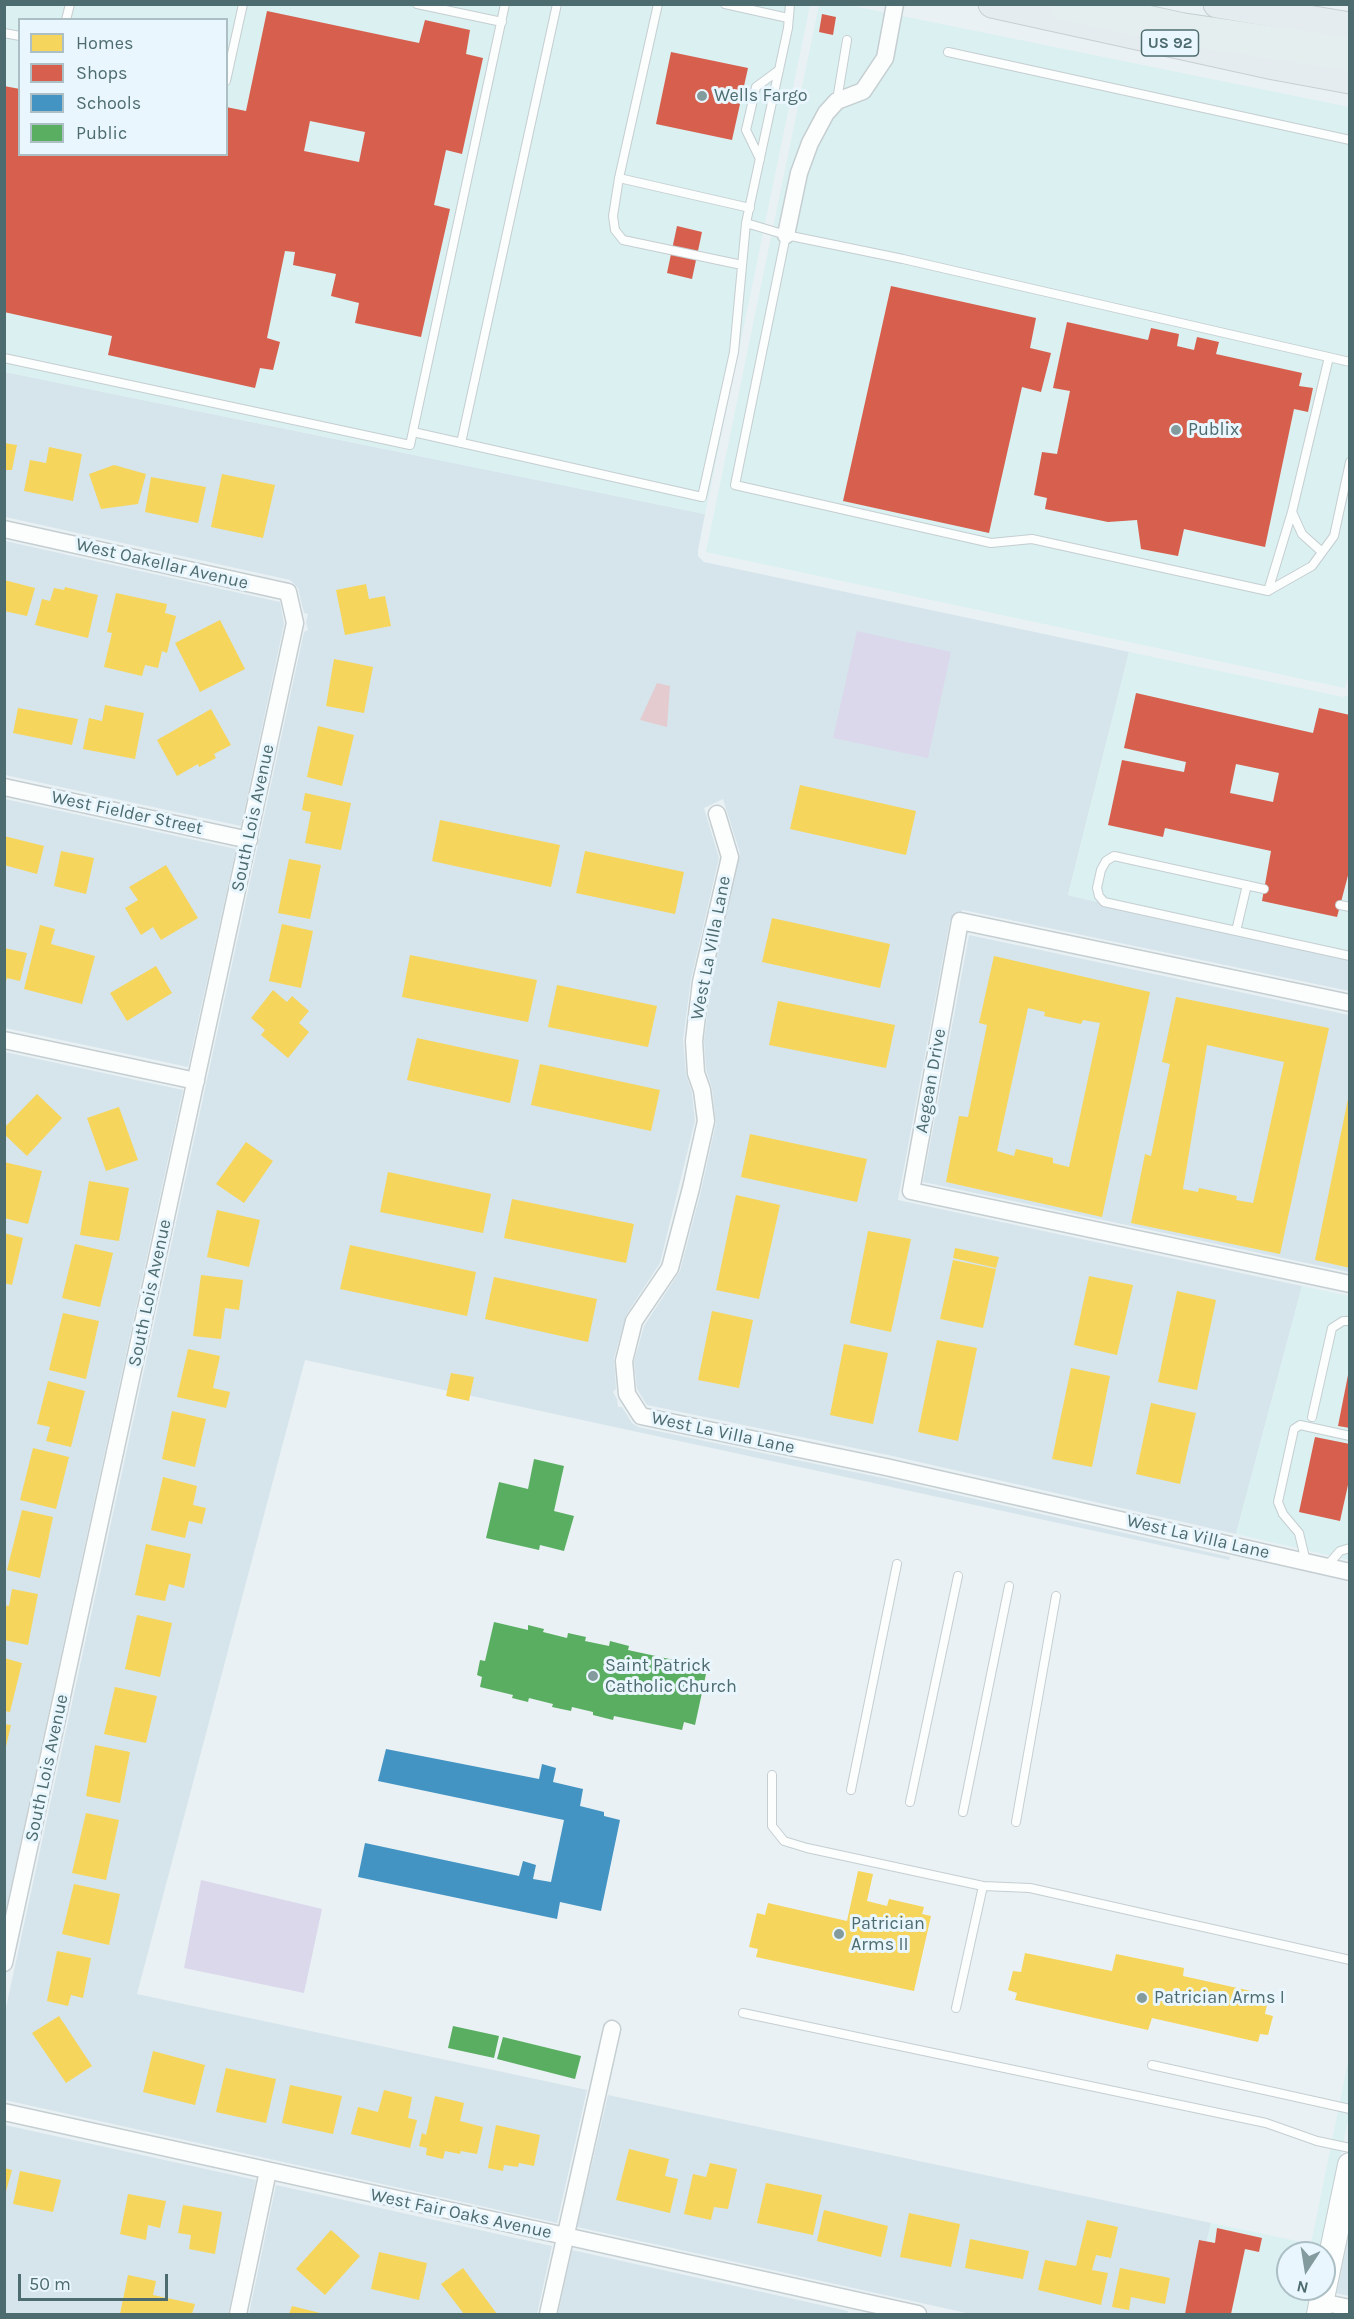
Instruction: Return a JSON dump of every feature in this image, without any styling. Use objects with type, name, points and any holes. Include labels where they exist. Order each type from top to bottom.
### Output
[{"type":"highway","points":[[1066,4],[1181,29],[1350,54]]},
{"type":"highway","points":[[1167,4],[1260,22],[1350,35]]},
{"type":"main road","name":"US 92","points":[[992,4],[1350,80]]},
{"type":"main road","points":[[1217,5],[1350,26]]},
{"type":"main road","points":[[1222,54],[1243,49],[1350,69]]},
{"type":"main road","points":[[1334,2241],[1350,2165]]},
{"type":"street","points":[[786,235],[799,172],[810,143],[826,113],[837,101],[862,91],[885,58],[895,4]]},
{"type":"street","name":"West Oakellar Avenue","points":[[4,529],[288,592],[295,623]]},
{"type":"street","name":"South Lois Avenue","points":[[4,1963],[295,623]]},
{"type":"street","name":"West Fielder Street","points":[[4,787],[249,840]]},
{"type":"street","name":"West La Villa Lane","points":[[717,814],[730,857],[701,982],[694,1041],[696,1073],[702,1090],[706,1120],[670,1268],[634,1321],[624,1361],[627,1394],[641,1416],[886,1467],[1350,1572]]},
{"type":"street","name":"Aegean Drive","points":[[1350,1003],[960,921],[911,1191],[1350,1284]]},
{"type":"street","points":[[4,1040],[196,1081]]},
{"type":"street","points":[[548,2314],[612,2028]]},
{"type":"street","name":"West Fair Oaks Avenue","points":[[4,2112],[564,2236],[859,2308],[918,2314]]},
{"type":"street","points":[[238,2314],[268,2171]]},
{"type":"street","points":[[1328,2301],[1350,2308]]},
{"type":"lane","points":[[228,72],[243,4]]},
{"type":"lane","points":[[417,4],[502,22]]},
{"type":"lane","points":[[4,358],[411,445],[505,4]]},
{"type":"lane","points":[[461,443],[558,4]]},
{"type":"lane","points":[[658,4],[619,178],[613,216],[615,230],[623,240],[742,265]]},
{"type":"lane","points":[[724,4],[788,18]]},
{"type":"lane","points":[[413,432],[702,497],[734,352],[746,223],[779,70],[790,4]]},
{"type":"lane","points":[[837,101],[847,40]]},
{"type":"lane","points":[[948,52],[1350,140]]},
{"type":"lane","points":[[760,160],[746,130],[756,87],[779,70]]},
{"type":"lane","points":[[619,178],[750,208]]},
{"type":"lane","points":[[746,223],[786,235],[903,259],[1350,362]]},
{"type":"lane","points":[[786,235],[735,485],[991,543],[1032,539],[1268,591],[1312,566],[1334,536],[1350,462]]},
{"type":"lane","points":[[1268,591],[1292,512],[1329,357]]},
{"type":"lane","points":[[1292,512],[1302,534],[1322,552]]},
{"type":"lane","points":[[1264,889],[1114,856],[1106,861],[1101,870],[1097,888],[1104,902],[1350,956]]},
{"type":"lane","points":[[1236,931],[1247,885]]},
{"type":"lane","points":[[1340,905],[1350,907]]},
{"type":"lane","points":[[1312,1417],[1332,1328],[1343,1321],[1350,1321]]},
{"type":"lane","points":[[1306,1562],[1299,1533],[1283,1514],[1278,1502],[1293,1429],[1300,1425],[1350,1436]]},
{"type":"lane","points":[[1326,1567],[1340,1551],[1350,1548]]},
{"type":"lane","points":[[851,1790],[897,1564]]},
{"type":"lane","points":[[910,1802],[958,1576]]},
{"type":"lane","points":[[963,1812],[1009,1586]]},
{"type":"lane","points":[[1016,1822],[1056,1596]]},
{"type":"lane","points":[[772,1775],[772,1826],[784,1841],[983,1886],[1030,1888],[1350,1960]]},
{"type":"lane","points":[[956,2008],[983,1886]]},
{"type":"lane","points":[[743,2013],[1266,2123],[1317,2141],[1350,2148]]},
{"type":"lane","points":[[1152,2065],[1350,2109]]},
{"type":"shaded area","points":[[4,5],[810,5],[705,514],[5,372]]},
{"type":"shaded area","points":[[819,5],[848,5],[1349,107],[1350,668],[1345,688],[706,552]]},
{"type":"shaded area","points":[[5,372],[705,514],[698,550],[698,556],[704,562],[1129,652],[1068,895],[1349,960],[1349,991],[963,910],[950,920],[898,1200],[1302,1286],[1236,1534],[888,1455],[647,1405],[637,1389],[634,1362],[644,1326],[680,1271],[716,1123],[712,1088],[706,1069],[704,1041],[711,984],[740,853],[723,799],[704,808],[719,858],[691,979],[683,1040],[686,1074],[692,1093],[695,1121],[660,1263],[626,1315],[614,1358],[616,1389],[613,1392],[618,1407],[622,1407],[632,1423],[638,1427],[883,1478],[1230,1557],[1229,1560],[305,1360],[137,1994],[587,2090],[557,2223],[5,2100],[5,2012],[304,632],[308,630],[306,622],[308,614],[304,613],[298,588],[290,580],[5,517]]},
{"type":"shaded area","points":[[5,541],[280,602],[284,624],[241,826],[5,775]]},
{"type":"shaded area","points":[[857,631],[951,652],[928,758],[833,738]]},
{"type":"shaded area","points":[[1129,652],[1343,697],[1349,695],[1349,960],[1068,895]]},
{"type":"shaded area","points":[[657,683],[670,686],[667,727],[640,720]]},
{"type":"shaded area","points":[[5,799],[236,849],[188,1067],[5,1028]]},
{"type":"shaded area","points":[[969,935],[1349,1015],[1349,1272],[923,1182]]},
{"type":"shaded area","points":[[5,1052],[183,1090],[5,1914]]},
{"type":"shaded area","points":[[1302,1286],[1349,1296],[1349,1560],[1236,1534]]},
{"type":"shaded area","points":[[201,1880],[322,1909],[304,1993],[184,1968]]},
{"type":"shaded area","points":[[1349,2057],[1349,2114],[1323,2241],[1312,2241]]},
{"type":"shaded area","points":[[608,2095],[1211,2223],[1190,2314],[971,2314],[577,2227]]},
{"type":"shaded area","points":[[5,2125],[256,2180],[228,2314],[5,2314]]},
{"type":"shaded area","points":[[276,2185],[552,2246],[537,2314],[249,2314]]},
{"type":"shaded area","points":[[1349,2217],[1349,2296],[1336,2293]]},
{"type":"shaded area","points":[[1211,2223],[1297,2241],[1276,2241],[1276,2301],[1311,2301],[1308,2314],[1190,2314]]},
{"type":"shaded area","points":[[572,2250],[848,2311],[847,2314],[558,2314]]},
{"type":"building: Homes","points":[[4,443],[17,445],[12,470],[4,470]]},
{"type":"building: Homes","points":[[49,447],[82,454],[73,501],[24,491],[30,460],[46,463]]},
{"type":"building: Homes","points":[[114,465],[146,474],[138,504],[101,509],[89,474]]},
{"type":"building: Homes","points":[[222,474],[275,485],[263,538],[211,527]]},
{"type":"building: Homes","points":[[151,477],[206,487],[198,523],[145,512]]},
{"type":"building: Homes","points":[[4,580],[35,588],[27,616],[4,611]]},
{"type":"building: Homes","points":[[366,584],[369,599],[385,596],[391,626],[345,635],[336,590]]},
{"type":"building: Homes","points":[[65,587],[98,595],[88,638],[35,625],[42,599],[50,601],[54,588],[64,590]]},
{"type":"building: Homes","points":[[116,593],[167,604],[165,613],[176,616],[167,653],[162,651],[158,668],[145,665],[142,676],[104,667],[112,633],[107,632]]},
{"type":"building: Homes","points":[[220,620],[245,669],[200,692],[175,643]]},
{"type":"building: Homes","points":[[334,659],[373,667],[364,713],[326,706]]},
{"type":"building: Homes","points":[[105,705],[144,713],[135,759],[83,749],[89,718],[102,721]]},
{"type":"building: Homes","points":[[18,708],[78,719],[72,745],[13,733]]},
{"type":"building: Homes","points":[[211,709],[231,745],[214,754],[216,758],[199,767],[198,764],[177,776],[157,740]]},
{"type":"building: Homes","points":[[318,726],[354,735],[342,786],[307,777]]},
{"type":"building: Homes","points":[[800,785],[916,811],[906,855],[790,829]]},
{"type":"building: Homes","points":[[305,793],[351,803],[341,850],[305,843],[311,812],[302,810]]},
{"type":"building: Homes","points":[[440,820],[560,845],[551,887],[432,861]]},
{"type":"building: Homes","points":[[4,836],[44,846],[37,874],[4,865]]},
{"type":"building: Homes","points":[[61,851],[94,858],[86,894],[54,886]]},
{"type":"building: Homes","points":[[585,851],[684,872],[675,914],[576,893]]},
{"type":"building: Homes","points":[[289,859],[321,865],[310,919],[278,913]]},
{"type":"building: Homes","points":[[166,865],[198,918],[161,940],[153,927],[141,935],[125,908],[138,900],[129,887]]},
{"type":"building: Homes","points":[[772,918],[890,944],[880,988],[762,962]]},
{"type":"building: Homes","points":[[282,924],[313,931],[301,988],[269,981]]},
{"type":"building: Homes","points":[[40,925],[55,929],[51,944],[95,956],[82,1004],[24,989]]},
{"type":"building: Homes","points":[[4,948],[27,953],[20,981],[7,978],[5,985]]},
{"type":"building: Homes","points":[[410,955],[537,980],[528,1022],[402,997]]},
{"type":"building: Homes","points":[[994,956],[1150,992],[1102,1217],[946,1182],[959,1116],[968,1117],[987,1025],[979,1023]],"holes":[[[1028,1008],[1045,1012],[1044,1016],[1081,1024],[1083,1020],[1100,1023],[1069,1167],[1053,1163],[1053,1158],[1016,1149],[1014,1156],[997,1151]]]},
{"type":"building: Homes","points":[[156,966],[172,993],[127,1021],[110,993]]},
{"type":"building: Homes","points":[[557,985],[657,1006],[648,1047],[548,1027]]},
{"type":"building: Homes","points":[[273,990],[287,1002],[292,996],[309,1011],[299,1023],[309,1032],[288,1058],[261,1035],[265,1030],[251,1018]]},
{"type":"building: Homes","points":[[1176,997],[1329,1028],[1280,1254],[1131,1223],[1145,1154],[1151,1156],[1170,1064],[1162,1062]],"holes":[[[1207,1045],[1284,1062],[1253,1203],[1236,1200],[1237,1196],[1199,1188],[1198,1192],[1183,1189]]]},
{"type":"building: Homes","points":[[778,1001],[895,1025],[886,1068],[769,1045]]},
{"type":"building: Homes","points":[[417,1038],[519,1060],[510,1103],[407,1080]]},
{"type":"building: Homes","points":[[540,1064],[660,1090],[651,1131],[531,1105]]},
{"type":"building: Homes","points":[[37,1094],[62,1118],[27,1156],[4,1134],[4,1128]]},
{"type":"building: Homes","points":[[1348,1099],[1350,1099],[1350,1268],[1315,1260]]},
{"type":"building: Homes","points":[[119,1107],[138,1160],[106,1171],[87,1118]]},
{"type":"building: Homes","points":[[750,1134],[867,1159],[857,1202],[741,1177]]},
{"type":"building: Homes","points":[[246,1142],[273,1161],[244,1203],[216,1184]]},
{"type":"building: Homes","points":[[4,1162],[42,1171],[28,1224],[4,1218]]},
{"type":"building: Homes","points":[[388,1172],[491,1194],[483,1233],[380,1212]]},
{"type":"building: Homes","points":[[89,1181],[129,1188],[119,1241],[80,1235]]},
{"type":"building: Homes","points":[[736,1195],[780,1205],[759,1299],[716,1290]]},
{"type":"building: Homes","points":[[512,1199],[634,1224],[626,1263],[504,1238]]},
{"type":"building: Homes","points":[[217,1210],[260,1220],[249,1267],[207,1257]]},
{"type":"building: Homes","points":[[868,1231],[911,1239],[891,1332],[850,1323]]},
{"type":"building: Homes","points":[[4,1233],[23,1238],[12,1285],[4,1283]]},
{"type":"building: Homes","points":[[75,1244],[113,1253],[100,1307],[62,1298]]},
{"type":"building: Homes","points":[[350,1245],[476,1272],[467,1316],[340,1289]]},
{"type":"building: Homes","points":[[955,1248],[999,1257],[996,1268],[953,1258]]},
{"type":"building: Homes","points":[[953,1260],[996,1269],[983,1328],[940,1319]]},
{"type":"building: Homes","points":[[201,1275],[243,1280],[239,1310],[225,1308],[221,1339],[193,1336]]},
{"type":"building: Homes","points":[[1089,1276],[1133,1285],[1117,1355],[1074,1345]]},
{"type":"building: Homes","points":[[494,1277],[597,1299],[588,1342],[485,1319]]},
{"type":"building: Homes","points":[[1177,1291],[1216,1300],[1197,1390],[1158,1382]]},
{"type":"building: Homes","points":[[712,1311],[753,1320],[739,1388],[698,1380]]},
{"type":"building: Homes","points":[[63,1313],[99,1321],[86,1379],[49,1370]]},
{"type":"building: Homes","points":[[937,1340],[977,1348],[958,1441],[918,1432]]},
{"type":"building: Homes","points":[[844,1344],[888,1353],[873,1424],[830,1415]]},
{"type":"building: Homes","points":[[188,1349],[220,1356],[213,1388],[230,1392],[226,1408],[177,1397]]},
{"type":"building: Homes","points":[[1071,1368],[1110,1376],[1092,1467],[1052,1459]]},
{"type":"building: Homes","points":[[451,1373],[474,1377],[469,1401],[446,1396]]},
{"type":"building: Homes","points":[[48,1381],[85,1391],[71,1447],[46,1441],[50,1427],[37,1424]]},
{"type":"building: Homes","points":[[1151,1403],[1196,1413],[1180,1484],[1136,1474]]},
{"type":"building: Homes","points":[[172,1411],[206,1419],[195,1467],[162,1459]]},
{"type":"building: Homes","points":[[33,1448],[69,1457],[56,1509],[20,1500]]},
{"type":"building: Homes","points":[[163,1477],[197,1486],[193,1505],[206,1508],[202,1524],[189,1521],[185,1538],[151,1530]]},
{"type":"building: Homes","points":[[22,1510],[53,1517],[40,1578],[7,1570]]},
{"type":"building: Homes","points":[[146,1544],[191,1554],[184,1588],[169,1584],[165,1601],[135,1595]]},
{"type":"building: Homes","points":[[12,1589],[38,1594],[28,1645],[4,1640],[4,1605],[9,1606]]},
{"type":"building: Homes","points":[[137,1615],[172,1623],[160,1677],[125,1669]]},
{"type":"building: Homes","points":[[4,1658],[22,1663],[10,1712],[4,1711]]},
{"type":"building: Homes","points":[[115,1687],[157,1696],[146,1743],[104,1734]]},
{"type":"building: Homes","points":[[4,1724],[11,1725],[5,1751],[4,1751]]},
{"type":"building: Homes","points":[[95,1745],[130,1752],[120,1803],[86,1796]]},
{"type":"building: Homes","points":[[86,1813],[119,1820],[106,1880],[72,1873]]},
{"type":"building: Homes","name":"Patrician Arms II","points":[[858,1871],[873,1874],[867,1901],[887,1906],[889,1899],[924,1907],[922,1914],[931,1916],[914,1991],[756,1957],[758,1949],[749,1947],[757,1913],[765,1915],[768,1903],[847,1921]]},
{"type":"building: Homes","points":[[74,1884],[120,1894],[109,1945],[62,1934]]},
{"type":"building: Homes","points":[[57,1951],[91,1958],[83,1998],[71,1995],[68,2006],[47,2001]]},
{"type":"building: Homes","name":"Patrician Arms I","points":[[1025,1953],[1112,1971],[1116,1954],[1184,1968],[1183,1976],[1269,1995],[1265,2014],[1273,2016],[1268,2035],[1260,2034],[1258,2042],[1152,2018],[1148,2030],[1015,2000],[1017,1993],[1008,1990],[1013,1971],[1021,1972]]},
{"type":"building: Homes","points":[[59,2016],[92,2066],[66,2083],[32,2033]]},
{"type":"building: Homes","points":[[153,2051],[205,2065],[195,2105],[143,2092]]},
{"type":"building: Homes","points":[[226,2068],[276,2079],[266,2123],[216,2112]]},
{"type":"building: Homes","points":[[290,2085],[342,2096],[333,2134],[282,2123]]},
{"type":"building: Homes","points":[[384,2090],[412,2097],[408,2118],[417,2120],[410,2148],[351,2134],[358,2107],[378,2112]]},
{"type":"building: Homes","points":[[435,2096],[464,2103],[460,2121],[483,2127],[477,2154],[445,2151],[443,2159],[426,2155],[427,2148],[419,2146],[422,2133],[426,2135]]},
{"type":"building: Homes","points":[[496,2125],[540,2135],[534,2166],[519,2163],[518,2167],[504,2165],[503,2171],[488,2168]]},
{"type":"building: Homes","points":[[629,2149],[669,2159],[665,2176],[678,2179],[670,2213],[616,2200]]},
{"type":"building: Homes","points":[[710,2163],[737,2169],[728,2209],[714,2207],[711,2220],[684,2214],[693,2174],[706,2177]]},
{"type":"building: Homes","points":[[4,2168],[12,2170],[5,2195],[4,2195]]},
{"type":"building: Homes","points":[[20,2171],[61,2180],[53,2212],[13,2204]]},
{"type":"building: Homes","points":[[766,2183],[822,2195],[813,2235],[757,2223]]},
{"type":"building: Homes","points":[[128,2194],[166,2201],[160,2228],[148,2225],[146,2240],[120,2234]]},
{"type":"building: Homes","points":[[183,2205],[222,2212],[215,2254],[189,2249],[191,2235],[178,2233]]},
{"type":"building: Homes","points":[[824,2210],[888,2226],[881,2257],[817,2241]]},
{"type":"building: Homes","points":[[909,2213],[960,2224],[951,2267],[900,2257]]},
{"type":"building: Homes","points":[[1087,2220],[1118,2227],[1111,2258],[1096,2255],[1092,2270],[1108,2273],[1101,2305],[1038,2290],[1045,2260],[1076,2266]]},
{"type":"building: Homes","points":[[331,2230],[360,2256],[325,2295],[296,2269]]},
{"type":"building: Homes","points":[[970,2239],[1029,2251],[1023,2279],[965,2268]]},
{"type":"building: Homes","points":[[379,2252],[427,2263],[419,2300],[371,2289]]},
{"type":"building: Homes","points":[[463,2268],[497,2314],[464,2314],[441,2284]]},
{"type":"building: Homes","points":[[1120,2268],[1170,2278],[1165,2304],[1131,2297],[1129,2310],[1112,2307]]},
{"type":"building: Homes","points":[[128,2275],[156,2281],[153,2295],[195,2304],[192,2314],[120,2314]]},
{"type":"building: Homes","points":[[292,2306],[324,2314],[289,2314]]},
{"type":"building: Shops","points":[[267,11],[419,43],[425,20],[470,30],[466,54],[483,58],[462,154],[446,150],[434,205],[450,209],[421,337],[355,323],[359,303],[331,296],[336,274],[293,265],[295,252],[285,251],[267,338],[280,342],[273,370],[260,368],[255,388],[108,355],[112,336],[4,312],[4,86],[18,89],[18,156],[228,156],[228,107],[246,111]],"holes":[[[310,121],[365,132],[359,162],[304,151]]]},
{"type":"building: Shops","points":[[822,14],[836,17],[833,35],[819,32]]},
{"type":"building: Shops","name":"Wells Fargo","points":[[671,52],[748,68],[732,140],[656,124]]},
{"type":"building: Shops","points":[[677,226],[702,232],[692,279],[667,273]]},
{"type":"building: Shops","points":[[891,286],[1036,318],[1030,348],[1051,353],[1041,392],[1022,387],[989,533],[843,501]]},
{"type":"building: Shops","name":"Publix","points":[[1067,322],[1148,340],[1151,328],[1179,334],[1177,346],[1194,350],[1197,337],[1219,342],[1216,354],[1302,373],[1299,386],[1313,388],[1308,412],[1294,409],[1265,547],[1184,529],[1178,556],[1141,549],[1137,520],[1108,522],[1045,509],[1047,498],[1034,495],[1042,452],[1057,454],[1070,391],[1053,388]]},
{"type":"building: Shops","points":[[1136,693],[1313,733],[1319,708],[1350,715],[1350,868],[1337,917],[1262,901],[1271,851],[1165,828],[1163,837],[1108,825],[1122,760],[1184,772],[1186,762],[1124,748]],"holes":[[[1236,764],[1279,773],[1273,802],[1230,793]]]},
{"type":"building: Shops","points":[[1348,1375],[1350,1375],[1350,1428],[1338,1426]]},
{"type":"building: Shops","points":[[1315,1437],[1350,1444],[1350,1476],[1340,1521],[1299,1512]]},
{"type":"building: Shops","points":[[1217,2228],[1262,2238],[1259,2252],[1245,2249],[1231,2314],[1185,2314],[1199,2240],[1215,2243]]},
{"type":"building: Schools","points":[[386,1749],[539,1779],[542,1764],[556,1768],[553,1782],[583,1789],[580,1806],[604,1812],[604,1816],[620,1820],[601,1911],[560,1902],[557,1919],[358,1877],[365,1843],[519,1876],[523,1861],[536,1865],[533,1879],[551,1882],[564,1820],[378,1781]]},
{"type":"building: Public","points":[[534,1459],[564,1466],[554,1511],[574,1516],[564,1551],[540,1545],[539,1550],[486,1538],[499,1482],[528,1489]]},
{"type":"building: Public","name":"Saint Patrick Catholic Church","points":[[494,1622],[528,1630],[528,1625],[544,1629],[543,1632],[567,1638],[568,1633],[586,1637],[585,1641],[609,1646],[610,1641],[629,1646],[628,1650],[697,1665],[695,1672],[706,1674],[695,1725],[684,1722],[682,1730],[614,1716],[613,1720],[572,1707],[571,1711],[529,1698],[528,1702],[512,1698],[513,1695],[480,1687],[482,1677],[477,1675],[480,1660],[485,1661]]},
{"type":"building: Public","points":[[453,2026],[499,2036],[494,2058],[448,2048]]},
{"type":"building: Public","points":[[503,2037],[581,2056],[575,2079],[497,2059]]},
{"type":"place","name":"Wells Fargo","points":[[702,96]]},
{"type":"place","name":"Publix","points":[[1176,430]]},
{"type":"place","name":"Saint Patrick Catholic Church","points":[[593,1676]]},
{"type":"place","name":"Patrician Arms II","points":[[839,1934]]},
{"type":"place","name":"Patrician Arms I","points":[[1142,1998]]}]
